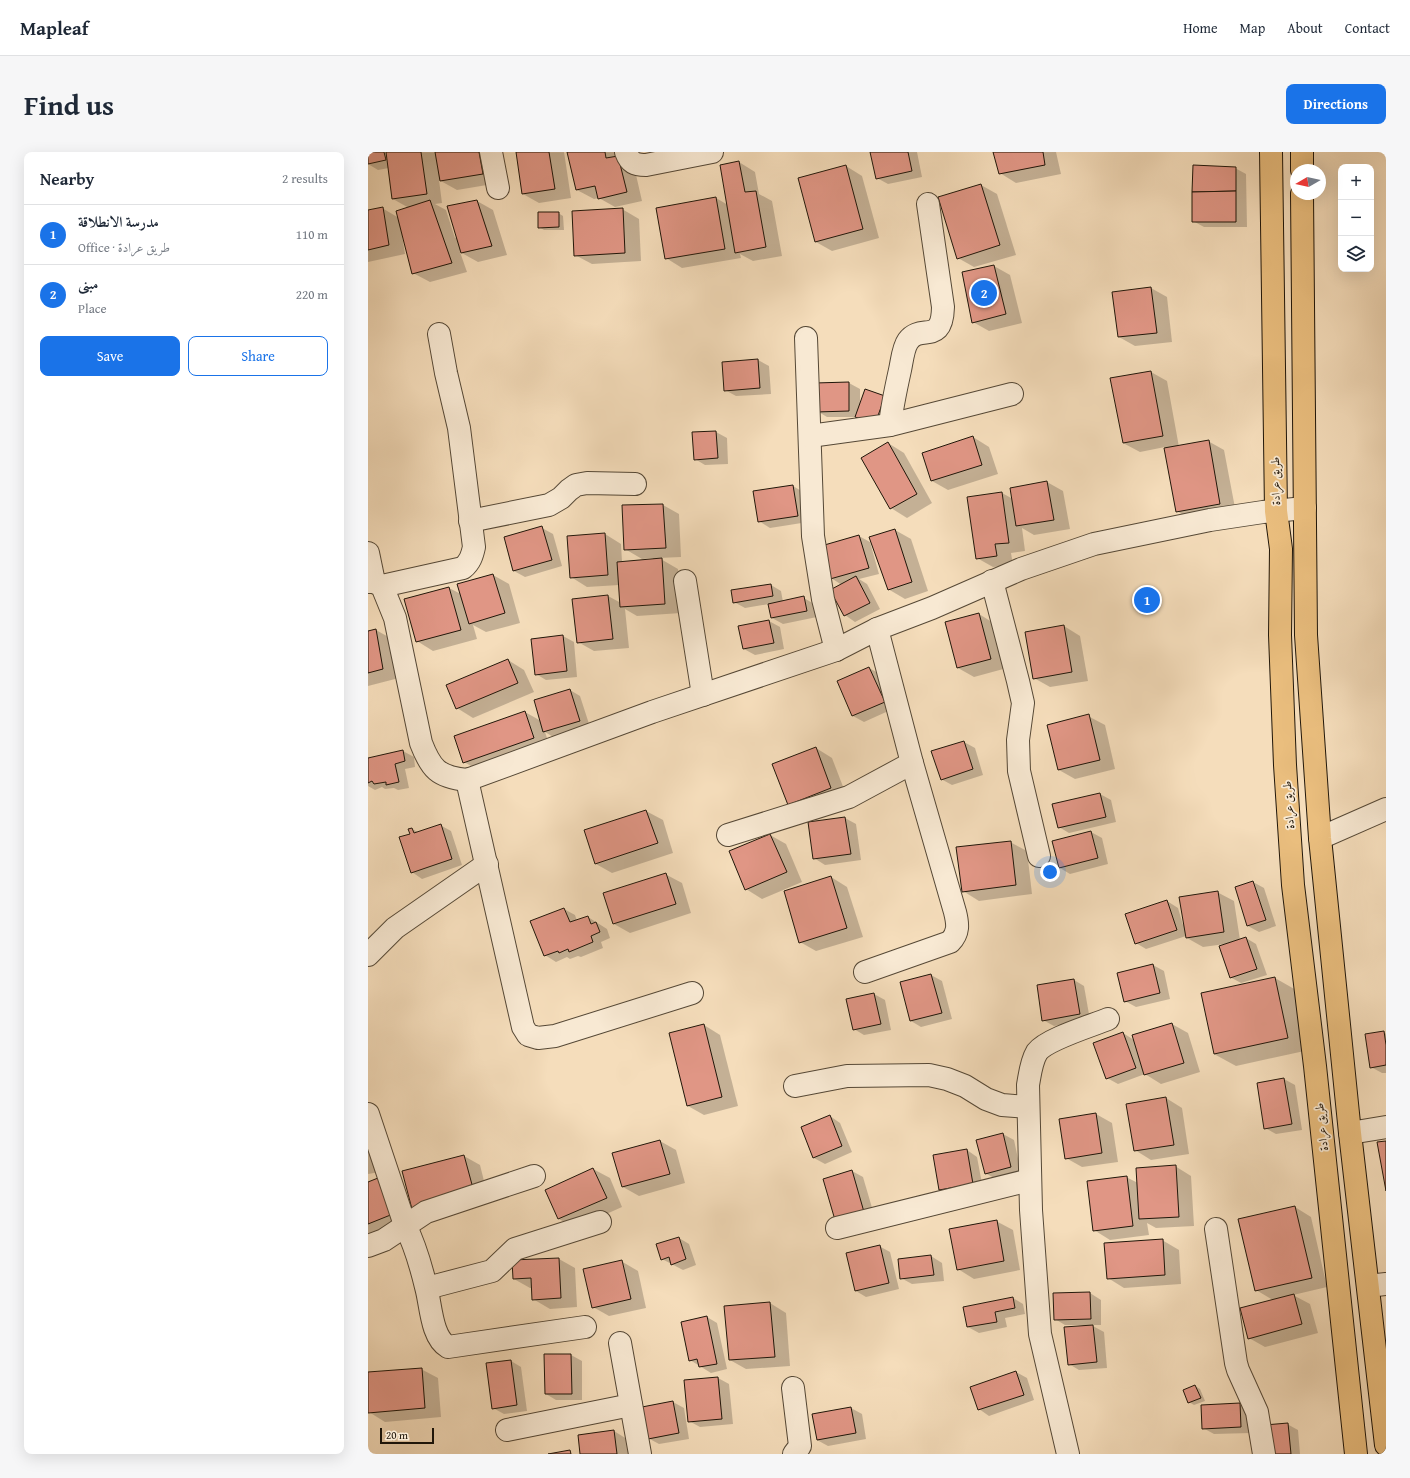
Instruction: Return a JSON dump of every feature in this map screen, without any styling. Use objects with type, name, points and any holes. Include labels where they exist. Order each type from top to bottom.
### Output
[{"type":"main road","name":"طريق عرادة","points":[[1271,152],[1276,511],[1281,548],[1280,635],[1284,742],[1293,885],[1315,1066],[1356,1454]]},
{"type":"main road","points":[[1302,152],[1302,164]]},
{"type":"main road","points":[[1302,200],[1306,635],[1320,838],[1350,1133],[1377,1285],[1386,1445]]},
{"type":"street","points":[[491,152],[498,188]]},
{"type":"street","points":[[626,152],[630,161],[636,165],[646,166],[712,152]]},
{"type":"street","points":[[890,425],[903,354],[907,342],[912,336],[936,330],[941,326],[943,319],[943,308],[928,204]]},
{"type":"street","points":[[375,583],[463,568],[472,555],[474,547],[459,428],[439,334]]},
{"type":"street","points":[[806,338],[813,536],[823,599],[836,650]]},
{"type":"street","points":[[810,436],[890,425],[1012,394]]},
{"type":"street","points":[[470,521],[549,505],[576,485],[586,483],[634,484]]},
{"type":"street","points":[[368,553],[375,583],[395,618],[421,743],[427,758],[440,774],[452,778],[467,780],[703,695],[836,650],[877,629],[932,608],[1020,569],[1094,544],[1210,520],[1305,508]]},
{"type":"street","points":[[685,581],[703,695]]},
{"type":"street","points":[[992,581],[1023,703],[1018,740],[1019,771],[1039,856]]},
{"type":"street","points":[[865,972],[950,942],[955,938],[957,932],[955,912],[912,763],[877,629]]},
{"type":"street","points":[[728,835],[849,797],[912,763]]},
{"type":"street","points":[[467,780],[523,1027],[528,1035],[538,1038],[555,1036],[692,994]]},
{"type":"street","points":[[1320,838],[1386,808]]},
{"type":"street","points":[[368,955],[395,928],[487,864]]},
{"type":"street","points":[[1068,1454],[1040,1334],[1031,1210],[1028,1085],[1031,1064],[1038,1051],[1051,1041],[1108,1019]]},
{"type":"street","points":[[795,1086],[847,1076],[929,1075],[947,1079],[965,1086],[986,1099],[1002,1105],[1028,1107]]},
{"type":"street","points":[[368,1114],[405,1225],[412,1240],[427,1288],[435,1328],[442,1342],[448,1346],[584,1327]]},
{"type":"street","points":[[1350,1133],[1386,1127]]},
{"type":"street","points":[[368,1246],[384,1240],[426,1212],[534,1176]]},
{"type":"street","points":[[837,1228],[1030,1180]]},
{"type":"street","points":[[427,1288],[492,1271],[498,1267],[515,1249],[600,1222]]},
{"type":"street","points":[[1216,1229],[1236,1363],[1257,1412],[1264,1454]]},
{"type":"street","points":[[620,1343],[640,1454]]},
{"type":"street","points":[[793,1388],[800,1446],[794,1454]]},
{"type":"street","points":[[507,1430],[631,1405]]},
{"type":"building","points":[[368,152],[384,152],[386,160],[368,164]]},
{"type":"building","points":[[386,152],[421,152],[427,194],[392,199]]},
{"type":"building","points":[[435,152],[479,152],[483,174],[440,181]]},
{"type":"building","points":[[516,152],[549,152],[555,189],[522,194]]},
{"type":"building","points":[[567,152],[605,152],[606,158],[618,156],[627,192],[598,199],[595,186],[576,190]]},
{"type":"building","points":[[870,152],[908,152],[912,171],[876,179]]},
{"type":"building","points":[[993,152],[1043,152],[1045,165],[999,174]]},
{"type":"building","points":[[739,161],[745,192],[756,191],[766,247],[735,253],[720,165]]},
{"type":"building","points":[[846,165],[863,229],[815,242],[798,178]]},
{"type":"building","points":[[1193,165],[1236,167],[1236,191],[1192,192]]},
{"type":"building","points":[[981,184],[1000,245],[957,259],[938,197]]},
{"type":"building","points":[[1236,191],[1236,222],[1192,222],[1192,192]]},
{"type":"building","points":[[716,197],[725,249],[665,259],[656,208]]},
{"type":"building","points":[[430,200],[452,263],[412,274],[396,211]]},
{"type":"building","points":[[477,200],[492,246],[461,253],[447,206]]},
{"type":"building","points":[[383,207],[389,245],[368,250],[368,210]]},
{"type":"building","points":[[623,208],[625,253],[574,256],[572,211]]},
{"type":"building","points":[[538,212],[559,212],[559,227],[538,228]]},
{"type":"building","points":[[994,265],[1006,314],[972,323],[962,272]]},
{"type":"building","points":[[1151,287],[1157,333],[1118,337],[1112,292]]},
{"type":"building","points":[[758,359],[760,388],[724,391],[722,362]]},
{"type":"building","points":[[1151,371],[1163,436],[1123,443],[1110,378]]},
{"type":"building","points":[[849,382],[849,411],[816,412],[815,383]]},
{"type":"building","points":[[865,389],[885,396],[875,424],[855,417]]},
{"type":"building","points":[[716,431],[718,458],[694,460],[692,432]]},
{"type":"building","points":[[973,436],[982,465],[931,481],[922,453]]},
{"type":"building","points":[[1209,440],[1220,504],[1176,512],[1164,448]]},
{"type":"building","points":[[888,442],[917,494],[890,509],[861,458]]},
{"type":"building","points":[[1047,481],[1054,520],[1016,526],[1010,488]]},
{"type":"building","points":[[793,485],[798,516],[758,522],[753,491]]},
{"type":"building","points":[[1002,492],[1009,543],[995,544],[997,556],[976,559],[967,497]]},
{"type":"building","points":[[663,504],[666,548],[624,550],[622,505]]},
{"type":"building","points":[[542,526],[552,560],[513,571],[504,537]]},
{"type":"building","points":[[895,529],[912,582],[888,590],[869,537]]},
{"type":"building","points":[[605,533],[608,575],[570,578],[567,536]]},
{"type":"building","points":[[859,535],[869,568],[830,579],[821,546]]},
{"type":"building","points":[[662,558],[665,604],[620,607],[617,562]]},
{"type":"building","points":[[493,574],[505,613],[469,624],[457,584]]},
{"type":"building","points":[[856,576],[870,603],[844,616],[830,590]]},
{"type":"building","points":[[771,584],[773,596],[733,603],[731,590]]},
{"type":"building","points":[[449,587],[461,630],[416,642],[404,599]]},
{"type":"building","points":[[608,595],[613,639],[577,643],[572,599]]},
{"type":"building","points":[[804,596],[807,611],[771,618],[768,604]]},
{"type":"building","points":[[979,613],[991,659],[957,668],[945,622]]},
{"type":"building","points":[[769,620],[774,643],[743,649],[738,626]]},
{"type":"building","points":[[1064,625],[1072,672],[1033,679],[1025,632]]},
{"type":"building","points":[[376,629],[383,669],[368,673],[368,631]]},
{"type":"building","points":[[563,635],[567,671],[535,675],[531,639]]},
{"type":"building","points":[[508,659],[518,683],[456,709],[446,685]]},
{"type":"building","points":[[869,667],[885,702],[852,716],[837,681]]},
{"type":"building","points":[[570,689],[580,721],[543,732],[534,700]]},
{"type":"building","points":[[525,711],[534,738],[463,763],[454,736]]},
{"type":"building","points":[[1089,714],[1100,760],[1058,770],[1047,725]]},
{"type":"building","points":[[964,741],[973,769],[941,780],[931,751]]},
{"type":"building","points":[[816,747],[831,788],[788,805],[772,764]]},
{"type":"building","points":[[403,750],[405,761],[395,764],[399,782],[386,785],[386,782],[374,784],[372,781],[368,783],[368,758]]},
{"type":"building","points":[[1100,793],[1106,817],[1058,828],[1052,804]]},
{"type":"building","points":[[646,810],[658,843],[595,864],[584,830]]},
{"type":"building","points":[[845,817],[851,854],[813,859],[808,822]]},
{"type":"building","points":[[441,824],[452,859],[411,873],[399,837],[410,834],[408,829],[412,828],[414,833]]},
{"type":"building","points":[[1091,831],[1098,858],[1059,868],[1052,841]]},
{"type":"building","points":[[770,834],[787,872],[745,890],[729,851]]},
{"type":"building","points":[[1011,841],[1016,885],[962,892],[956,847]]},
{"type":"building","points":[[666,873],[676,904],[613,924],[603,893]]},
{"type":"building","points":[[831,876],[847,928],[799,943],[784,891]]},
{"type":"building","points":[[1253,881],[1266,920],[1247,926],[1235,887]]},
{"type":"building","points":[[1218,891],[1224,932],[1186,938],[1179,897]]},
{"type":"building","points":[[1167,900],[1177,930],[1135,944],[1125,914]]},
{"type":"building","points":[[564,908],[570,922],[588,916],[591,924],[596,922],[600,932],[591,936],[593,942],[569,952],[568,949],[559,953],[558,951],[544,956],[530,921]]},
{"type":"building","points":[[1246,937],[1257,969],[1230,978],[1219,946]]},
{"type":"building","points":[[1153,964],[1160,993],[1124,1002],[1117,973]]},
{"type":"building","points":[[931,974],[942,1013],[910,1021],[900,982]]},
{"type":"building","points":[[1275,977],[1288,1038],[1214,1054],[1201,993]]},
{"type":"building","points":[[1074,979],[1080,1014],[1042,1021],[1037,985]]},
{"type":"building","points":[[874,993],[881,1024],[853,1030],[846,999]]},
{"type":"building","points":[[1172,1023],[1184,1063],[1144,1075],[1132,1035]]},
{"type":"building","points":[[704,1024],[722,1097],[687,1106],[669,1033]]},
{"type":"building","points":[[1384,1031],[1386,1065],[1370,1068],[1365,1034]]},
{"type":"building","points":[[1123,1032],[1136,1068],[1106,1079],[1093,1043]]},
{"type":"building","points":[[1284,1078],[1292,1124],[1264,1129],[1257,1083]]},
{"type":"building","points":[[1166,1097],[1174,1145],[1134,1151],[1126,1104]]},
{"type":"building","points":[[1096,1113],[1102,1153],[1065,1159],[1059,1119]]},
{"type":"building","points":[[830,1115],[842,1146],[813,1158],[801,1127]]},
{"type":"building","points":[[1003,1133],[1011,1167],[985,1174],[976,1140]]},
{"type":"building","points":[[660,1140],[670,1174],[622,1187],[612,1153]]},
{"type":"building","points":[[1386,1141],[1386,1191],[1377,1142]]},
{"type":"building","points":[[967,1149],[973,1184],[939,1190],[933,1155]]},
{"type":"building","points":[[464,1155],[474,1192],[412,1209],[402,1171]]},
{"type":"building","points":[[1176,1165],[1179,1217],[1139,1219],[1136,1168]]},
{"type":"building","points":[[593,1168],[607,1198],[558,1219],[545,1190]]},
{"type":"building","points":[[852,1170],[864,1212],[835,1220],[823,1179]]},
{"type":"building","points":[[1127,1176],[1133,1226],[1093,1231],[1087,1181]]},
{"type":"building","points":[[378,1178],[393,1214],[368,1224],[368,1182]]},
{"type":"building","points":[[1295,1206],[1312,1278],[1255,1291],[1238,1219]]},
{"type":"building","points":[[997,1220],[1004,1261],[957,1270],[949,1229]]},
{"type":"building","points":[[679,1237],[686,1259],[671,1265],[669,1257],[661,1260],[656,1244]]},
{"type":"building","points":[[1163,1239],[1165,1275],[1107,1279],[1104,1243]]},
{"type":"building","points":[[880,1245],[889,1283],[855,1291],[846,1253]]},
{"type":"building","points":[[931,1255],[934,1275],[900,1279],[898,1259]]},
{"type":"building","points":[[559,1258],[561,1298],[532,1300],[531,1278],[513,1279],[512,1260]]},
{"type":"building","points":[[622,1260],[631,1299],[592,1308],[583,1269]]},
{"type":"building","points":[[1090,1292],[1091,1319],[1054,1320],[1053,1293]]},
{"type":"building","points":[[1294,1294],[1302,1324],[1248,1339],[1240,1308]]},
{"type":"building","points":[[1013,1297],[1015,1308],[995,1312],[997,1322],[967,1327],[963,1307]]},
{"type":"building","points":[[770,1302],[775,1357],[729,1360],[724,1306]]},
{"type":"building","points":[[707,1316],[717,1364],[699,1367],[697,1359],[689,1361],[681,1322]]},
{"type":"building","points":[[1093,1325],[1097,1362],[1068,1365],[1064,1327]]},
{"type":"building","points":[[544,1354],[571,1354],[572,1394],[545,1394]]},
{"type":"building","points":[[511,1360],[517,1405],[492,1409],[486,1363]]},
{"type":"building","points":[[422,1368],[425,1408],[368,1413],[368,1372]]},
{"type":"building","points":[[1016,1371],[1024,1395],[978,1410],[970,1387]]},
{"type":"building","points":[[718,1377],[722,1419],[688,1422],[684,1380]]},
{"type":"building","points":[[1195,1385],[1201,1398],[1188,1403],[1183,1390]]},
{"type":"building","points":[[673,1401],[679,1433],[648,1439],[642,1407]]},
{"type":"building","points":[[1240,1403],[1241,1427],[1202,1429],[1201,1405]]},
{"type":"building","points":[[851,1407],[856,1433],[817,1440],[812,1414]]},
{"type":"building","points":[[1288,1423],[1291,1454],[1256,1454],[1253,1426]]},
{"type":"building","points":[[614,1430],[617,1454],[580,1454],[578,1435]]},
{"type":"building","points":[[570,1450],[571,1454],[548,1454]]},
{"type":"place","name":"مبنى","points":[[984,293]]},
{"type":"place","name":"مدرسة الانطلاقة","points":[[1147,600]]}]
